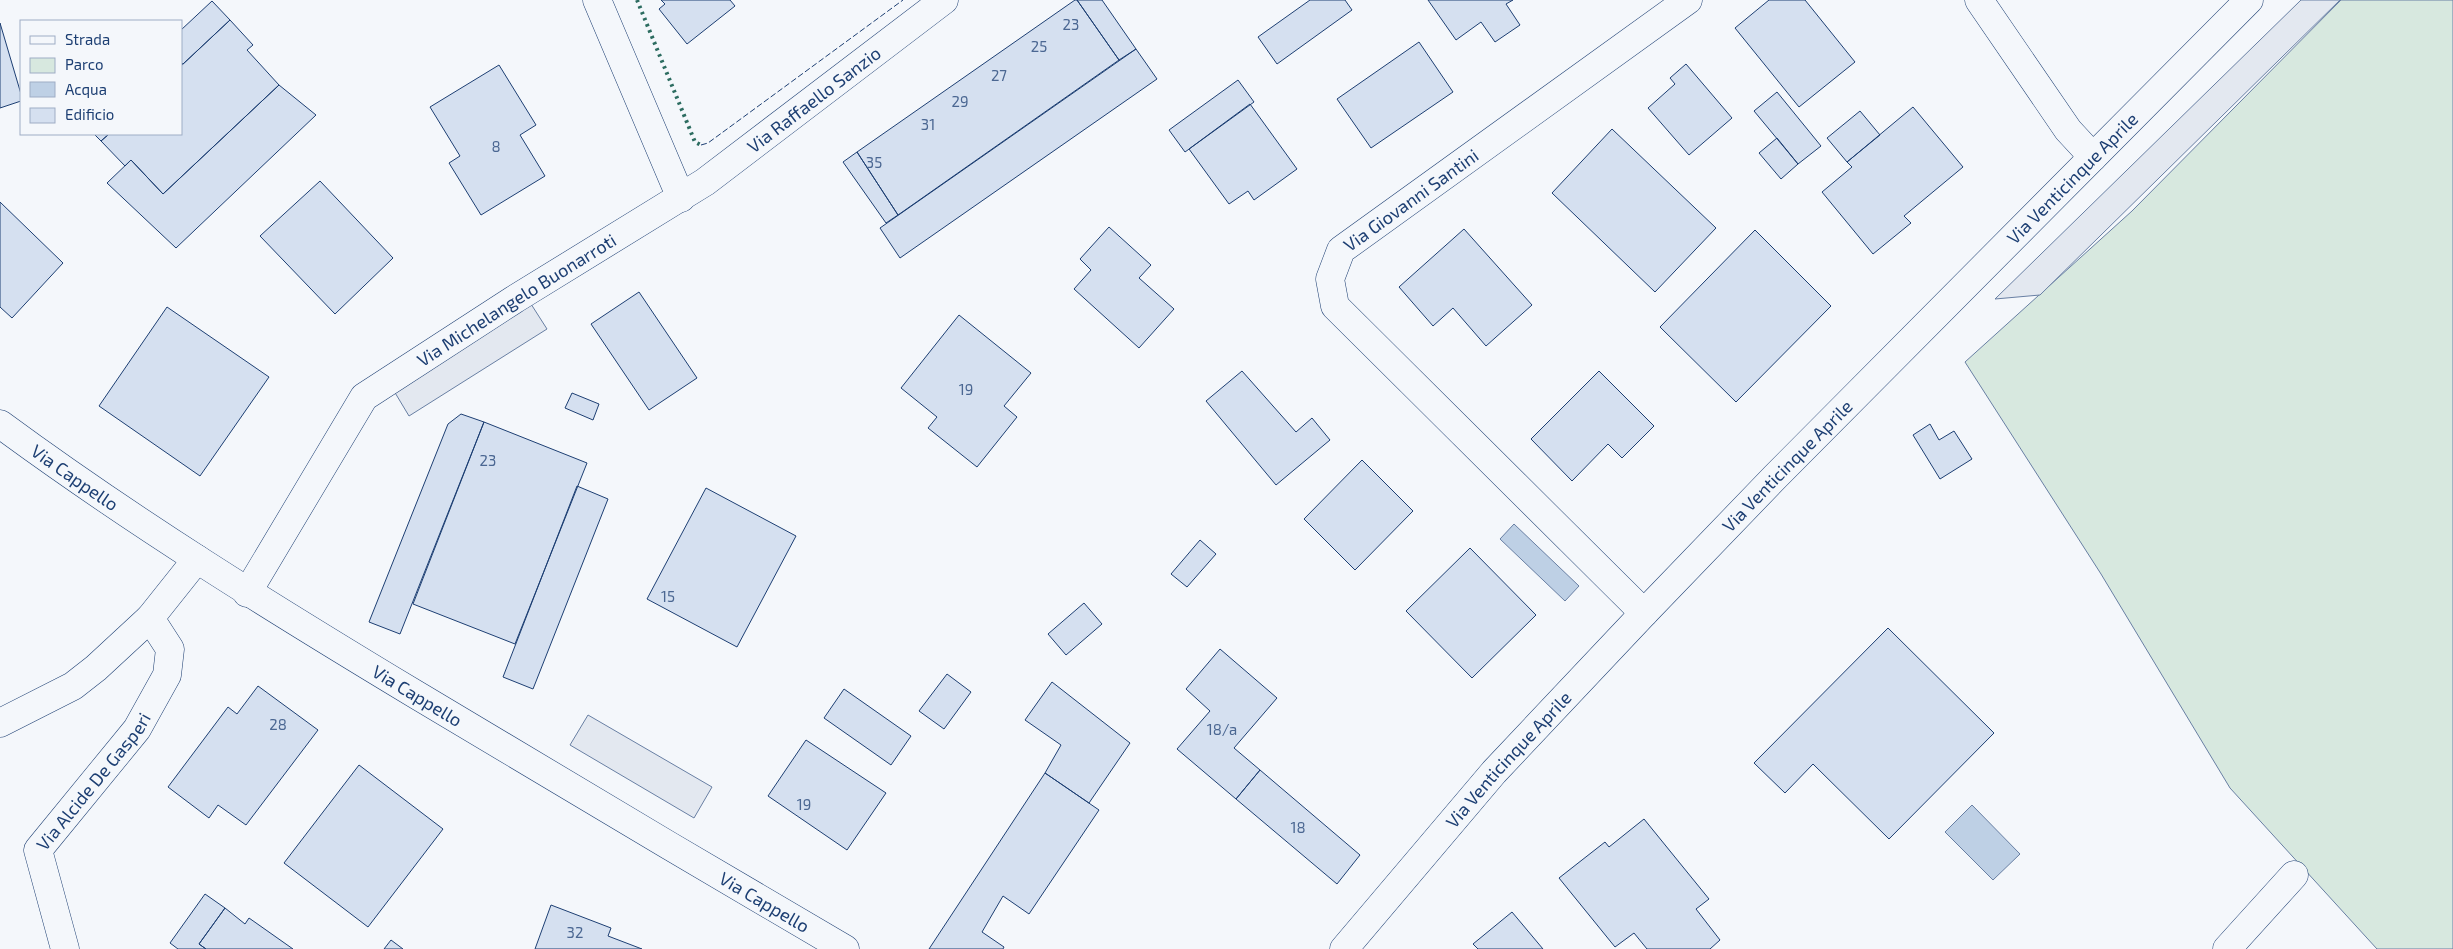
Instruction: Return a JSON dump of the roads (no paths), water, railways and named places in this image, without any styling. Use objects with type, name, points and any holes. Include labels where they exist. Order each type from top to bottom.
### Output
[{"type":"street","points":[[597,0],[681,198]]},
{"type":"street","name":"Via Raffaello Sanzio","points":[[681,198],[742,155],[944,0]]},
{"type":"street","name":"Via Giovanni Santini","points":[[1644,613],[1335,306],[1330,279],[1341,250],[1688,0]]},
{"type":"street","points":[[1979,0],[2068,130],[2093,157]]},
{"type":"street","name":"Via Venticinque Aprile","points":[[1344,949],[1494,772],[1644,613],[1776,477],[2249,0]]},
{"type":"street","name":"Via Michelangelo Buonarroti","points":[[247,593],[364,397],[515,299],[681,198]]},
{"type":"street","name":"Via Cappello","points":[[0,424],[247,593],[561,782],[845,949]]},
{"type":"street","points":[[0,723],[72,686],[96,668],[150,618],[198,560]]},
{"type":"street","name":"Via Alcide De Gasperi","points":[[65,949],[38,850],[137,729],[167,675],[170,649],[150,618]]},
{"type":"street","points":[[2227,949],[2294,875]]},
{"type":"water","points":[[1514,524],[1579,586],[1565,601],[1500,539]]},
{"type":"water","points":[[1972,805],[2020,854],[1993,880],[1945,832]]}]
